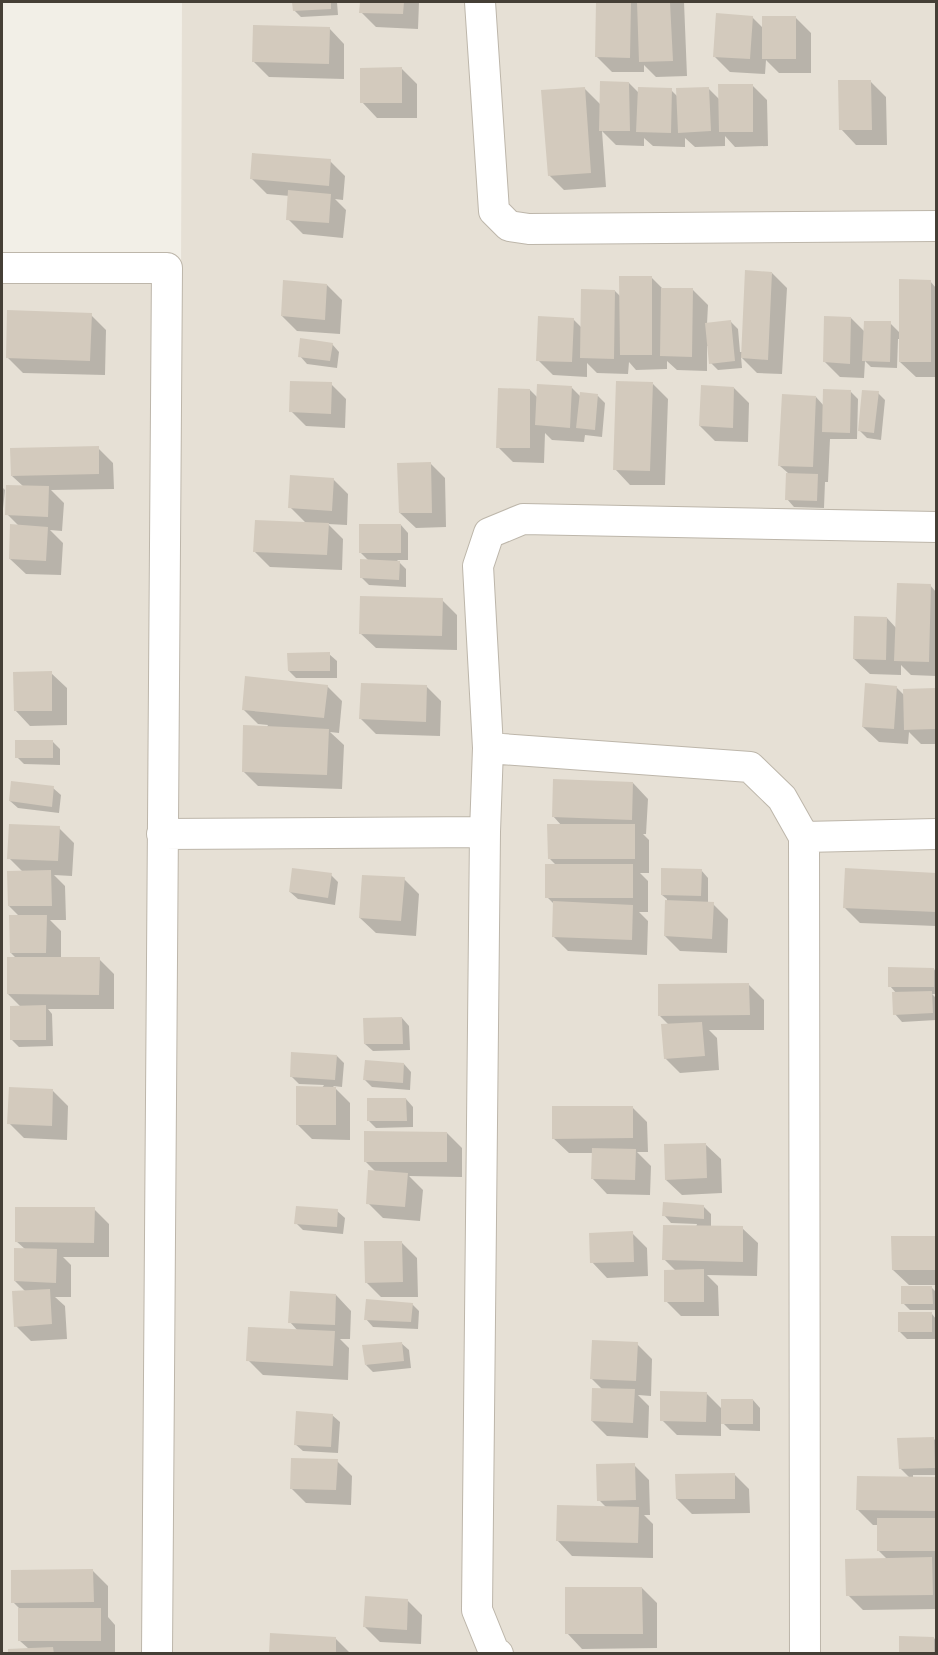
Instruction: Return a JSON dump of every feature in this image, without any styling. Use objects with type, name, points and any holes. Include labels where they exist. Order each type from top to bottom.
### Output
[{"type":"street","points":[[480,2],[494,211],[509,226],[529,229],[936,226]]},
{"type":"street","points":[[2,268],[167,268],[158,1653]]},
{"type":"street","points":[[498,1653],[494,1652],[477,1610],[485,832],[488,748],[478,566],[489,533],[523,519],[936,527]]},
{"type":"street","points":[[488,748],[750,767],[782,798],[804,837],[805,1653]]},
{"type":"street","points":[[162,834],[485,832]]},
{"type":"street","points":[[804,837],[936,834]]},
{"type":"shaded area","points":[[182,2],[936,2],[936,1653],[2,1654],[2,274],[181,277]]},
{"type":"building","points":[[292,2],[331,2],[331,9],[293,11]]},
{"type":"building","points":[[360,2],[404,2],[403,14],[359,13]]},
{"type":"building","points":[[596,2],[631,2],[630,58],[595,57]]},
{"type":"building","points":[[637,2],[670,2],[673,61],[639,62]]},
{"type":"building","points":[[716,13],[753,16],[750,59],[713,57]]},
{"type":"building","points":[[762,16],[796,16],[796,59],[762,59]]},
{"type":"building","points":[[253,25],[330,27],[329,64],[252,62]]},
{"type":"building","points":[[402,67],[402,103],[360,103],[360,68]]},
{"type":"building","points":[[838,80],[871,80],[872,130],[839,130]]},
{"type":"building","points":[[600,81],[629,82],[630,131],[599,131]]},
{"type":"building","points":[[718,84],[753,84],[753,132],[719,132]]},
{"type":"building","points":[[585,87],[591,173],[548,176],[541,90]]},
{"type":"building","points":[[638,87],[672,88],[671,133],[636,132]]},
{"type":"building","points":[[709,87],[711,131],[678,133],[676,88]]},
{"type":"building","points":[[252,153],[331,159],[329,186],[250,179]]},
{"type":"building","points":[[288,190],[331,194],[329,223],[286,220]]},
{"type":"building","points":[[745,270],[772,272],[768,360],[741,358]]},
{"type":"building","points":[[619,276],[652,276],[652,355],[620,355]]},
{"type":"building","points":[[899,279],[931,280],[931,362],[899,362]]},
{"type":"building","points":[[283,280],[327,284],[325,320],[281,316]]},
{"type":"building","points":[[661,288],[693,288],[692,357],[660,356]]},
{"type":"building","points":[[581,289],[615,290],[614,359],[580,358]]},
{"type":"building","points":[[7,310],[92,313],[90,361],[6,358]]},
{"type":"building","points":[[538,316],[574,318],[572,362],[536,361]]},
{"type":"building","points":[[824,316],[851,317],[850,364],[823,362]]},
{"type":"building","points":[[731,320],[735,361],[709,364],[705,323]]},
{"type":"building","points":[[864,321],[891,321],[890,362],[862,361]]},
{"type":"building","points":[[300,338],[333,343],[330,361],[298,357]]},
{"type":"building","points":[[290,381],[332,382],[331,414],[289,412]]},
{"type":"building","points":[[616,381],[653,382],[650,471],[613,470]]},
{"type":"building","points":[[537,384],[572,386],[570,428],[535,425]]},
{"type":"building","points":[[701,385],[734,387],[733,428],[699,426]]},
{"type":"building","points":[[498,388],[530,389],[530,448],[496,448]]},
{"type":"building","points":[[823,389],[851,390],[850,433],[822,432]]},
{"type":"building","points":[[862,390],[879,391],[874,433],[858,431]]},
{"type":"building","points":[[580,392],[598,394],[595,430],[576,428]]},
{"type":"building","points":[[782,394],[816,396],[813,467],[778,466]]},
{"type":"building","points":[[99,446],[99,474],[11,476],[10,448]]},
{"type":"building","points":[[431,462],[432,513],[399,513],[397,463]]},
{"type":"building","points":[[786,473],[818,474],[817,501],[785,500]]},
{"type":"building","points":[[290,475],[334,478],[332,511],[288,508]]},
{"type":"building","points":[[6,485],[49,486],[48,517],[5,515]]},
{"type":"building","points":[[255,520],[329,523],[327,555],[253,552]]},
{"type":"building","points":[[10,524],[48,527],[46,561],[9,559]]},
{"type":"building","points":[[359,524],[401,524],[401,553],[359,553]]},
{"type":"building","points":[[360,559],[400,561],[399,580],[360,578]]},
{"type":"building","points":[[897,583],[931,584],[929,662],[894,661]]},
{"type":"building","points":[[360,596],[443,598],[442,636],[359,634]]},
{"type":"building","points":[[854,616],[887,617],[886,660],[853,659]]},
{"type":"building","points":[[330,652],[330,671],[288,671],[287,653]]},
{"type":"building","points":[[52,671],[52,711],[14,711],[13,672]]},
{"type":"building","points":[[245,676],[328,685],[324,718],[242,710]]},
{"type":"building","points":[[361,683],[427,685],[426,722],[359,719]]},
{"type":"building","points":[[865,683],[897,686],[894,729],[862,727]]},
{"type":"building","points":[[935,688],[936,729],[904,730],[903,689]]},
{"type":"building","points":[[243,725],[329,729],[327,775],[242,772]]},
{"type":"building","points":[[15,740],[53,740],[53,758],[15,758]]},
{"type":"building","points":[[553,779],[633,782],[632,820],[552,817]]},
{"type":"building","points":[[11,781],[54,786],[52,807],[9,801]]},
{"type":"building","points":[[9,824],[60,826],[58,861],[7,859]]},
{"type":"building","points":[[547,824],[635,824],[635,859],[548,859]]},
{"type":"building","points":[[545,864],[633,864],[633,898],[545,898]]},
{"type":"building","points":[[292,868],[332,873],[328,898],[289,892]]},
{"type":"building","points":[[661,868],[702,869],[701,896],[661,895]]},
{"type":"building","points":[[845,868],[936,873],[936,912],[843,908]]},
{"type":"building","points":[[51,870],[52,906],[8,906],[7,871]]},
{"type":"building","points":[[362,875],[405,877],[401,921],[359,918]]},
{"type":"building","points":[[665,900],[714,902],[712,939],[664,936]]},
{"type":"building","points":[[553,901],[633,905],[632,940],[552,937]]},
{"type":"building","points":[[9,915],[47,915],[46,953],[10,953]]},
{"type":"building","points":[[7,957],[100,957],[99,995],[7,994]]},
{"type":"building","points":[[888,967],[934,968],[934,987],[888,987]]},
{"type":"building","points":[[749,983],[750,1015],[658,1016],[658,984]]},
{"type":"building","points":[[932,991],[933,1013],[893,1015],[892,992]]},
{"type":"building","points":[[46,1005],[46,1040],[10,1040],[10,1006]]},
{"type":"building","points":[[402,1017],[403,1044],[364,1044],[363,1018]]},
{"type":"building","points":[[702,1022],[705,1056],[664,1059],[661,1024]]},
{"type":"building","points":[[291,1052],[337,1055],[335,1080],[290,1077]]},
{"type":"building","points":[[365,1060],[404,1063],[403,1083],[363,1080]]},
{"type":"building","points":[[296,1086],[336,1087],[336,1125],[296,1125]]},
{"type":"building","points":[[9,1087],[53,1089],[52,1126],[7,1124]]},
{"type":"building","points":[[367,1098],[406,1098],[407,1121],[367,1121]]},
{"type":"building","points":[[552,1106],[633,1106],[633,1138],[552,1139]]},
{"type":"building","points":[[364,1131],[447,1132],[447,1162],[364,1162]]},
{"type":"building","points":[[706,1143],[707,1178],[665,1180],[664,1144]]},
{"type":"building","points":[[592,1148],[636,1149],[635,1180],[591,1179]]},
{"type":"building","points":[[368,1170],[408,1173],[405,1207],[366,1204]]},
{"type":"building","points":[[663,1202],[704,1205],[704,1219],[662,1216]]},
{"type":"building","points":[[296,1206],[338,1209],[337,1227],[294,1224]]},
{"type":"building","points":[[15,1207],[95,1207],[94,1243],[15,1242]]},
{"type":"building","points":[[663,1225],[743,1226],[743,1262],[662,1260]]},
{"type":"building","points":[[633,1231],[634,1262],[590,1263],[589,1233]]},
{"type":"building","points":[[891,1236],[935,1236],[935,1270],[892,1270]]},
{"type":"building","points":[[364,1241],[402,1241],[403,1282],[365,1283]]},
{"type":"building","points":[[14,1248],[57,1249],[56,1283],[14,1281]]},
{"type":"building","points":[[704,1269],[704,1302],[664,1302],[664,1270]]},
{"type":"building","points":[[901,1286],[932,1286],[933,1304],[901,1304]]},
{"type":"building","points":[[50,1289],[52,1324],[14,1327],[12,1291]]},
{"type":"building","points":[[290,1291],[336,1294],[335,1325],[288,1323]]},
{"type":"building","points":[[366,1299],[413,1303],[411,1322],[364,1320]]},
{"type":"building","points":[[898,1312],[932,1312],[932,1332],[898,1332]]},
{"type":"building","points":[[248,1327],[335,1331],[333,1366],[246,1361]]},
{"type":"building","points":[[592,1340],[638,1342],[636,1381],[590,1379]]},
{"type":"building","points":[[402,1342],[404,1361],[365,1365],[362,1345]]},
{"type":"building","points":[[592,1388],[635,1389],[633,1423],[591,1421]]},
{"type":"building","points":[[660,1391],[707,1392],[706,1422],[660,1421]]},
{"type":"building","points":[[721,1399],[753,1399],[753,1424],[721,1424]]},
{"type":"building","points":[[296,1411],[333,1414],[331,1447],[294,1445]]},
{"type":"building","points":[[934,1437],[935,1468],[899,1469],[897,1438]]},
{"type":"building","points":[[291,1458],[338,1459],[336,1490],[290,1489]]},
{"type":"building","points":[[635,1463],[636,1500],[597,1501],[596,1464]]},
{"type":"building","points":[[735,1473],[735,1499],[676,1499],[675,1474]]},
{"type":"building","points":[[857,1476],[936,1477],[936,1511],[856,1510]]},
{"type":"building","points":[[557,1505],[639,1507],[638,1543],[556,1541]]},
{"type":"building","points":[[877,1518],[936,1518],[936,1551],[877,1551]]},
{"type":"building","points":[[932,1557],[933,1595],[846,1596],[845,1559]]},
{"type":"building","points":[[93,1569],[94,1602],[11,1603],[11,1570]]},
{"type":"building","points":[[565,1587],[642,1587],[643,1634],[565,1634]]},
{"type":"building","points":[[365,1596],[408,1599],[407,1630],[363,1627]]},
{"type":"building","points":[[18,1608],[101,1608],[101,1641],[18,1641]]},
{"type":"building","points":[[270,1633],[336,1637],[336,1654],[269,1654]]},
{"type":"building","points":[[899,1636],[934,1637],[934,1654],[899,1654]]},
{"type":"building","points":[[53,1647],[54,1654],[8,1654],[8,1649]]}]
